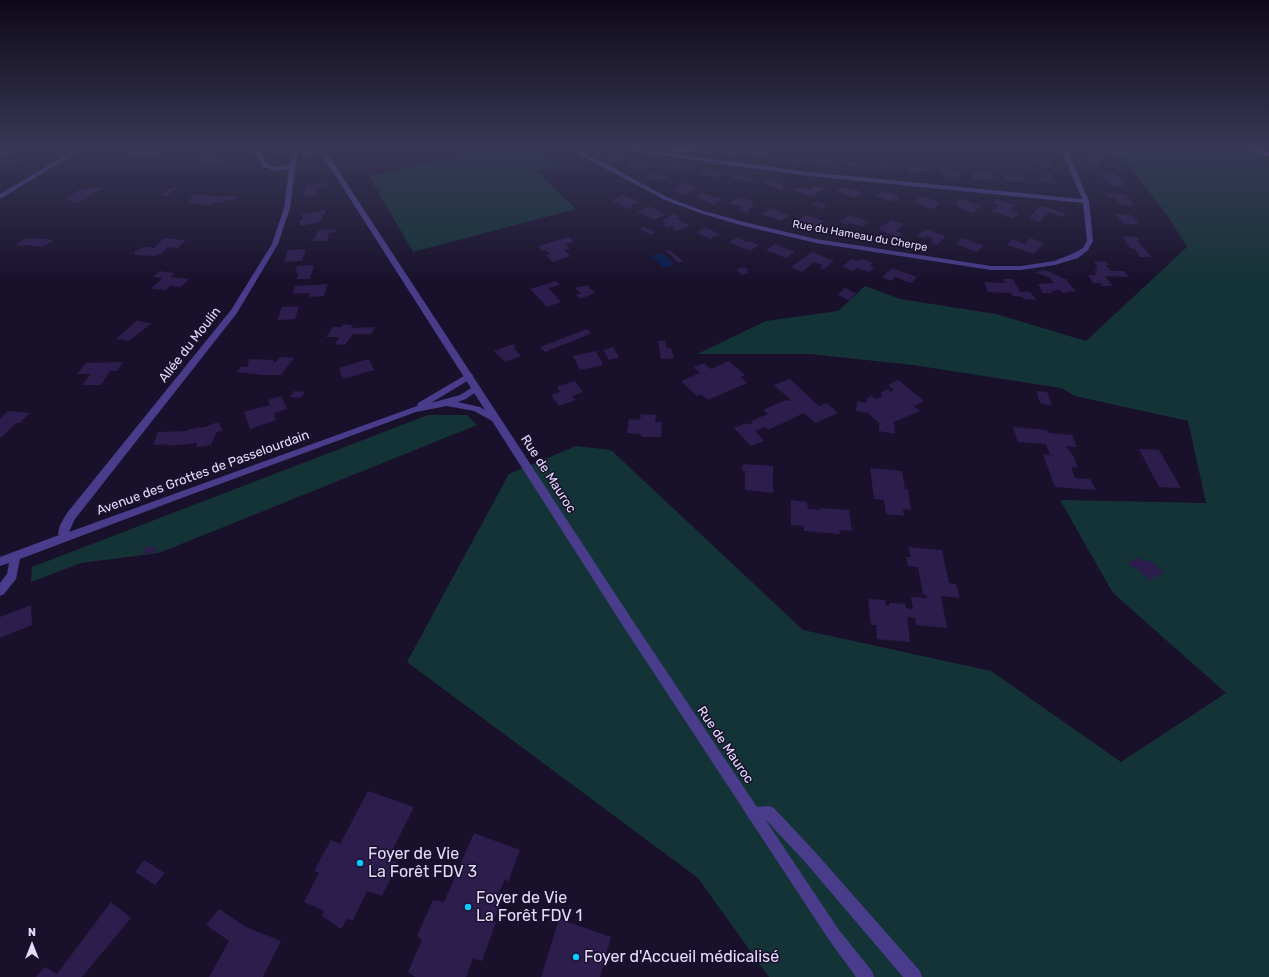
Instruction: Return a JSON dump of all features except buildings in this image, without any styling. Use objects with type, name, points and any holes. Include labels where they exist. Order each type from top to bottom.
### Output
[{"type":"street","name":"Allée du Moulin","points":[[64,538],[63,534],[70,516],[148,421],[234,310],[275,244],[287,208],[289,193]]},
{"type":"street","name":"Rue de Mauroc","points":[[350,193],[627,622],[834,935],[866,977]]},
{"type":"street","name":"Rue du Hameau du Cherpe","points":[[656,193],[702,212],[742,224],[816,241],[991,268],[1021,268],[1055,263],[1075,256],[1086,249],[1090,241],[1086,201],[1082,193]]},
{"type":"street","points":[[1000,193],[1086,201]]},
{"type":"street","name":"Avenue des Grottes de Passelourdain","points":[[415,409],[469,376]]},
{"type":"street","name":"Avenue des Grottes de Passelourdain","points":[[0,562],[415,409],[442,404],[463,397],[476,388]]},
{"type":"street","name":"Avenue des Grottes de Passelourdain","points":[[442,404],[461,405],[477,409],[496,420]]},
{"type":"street","points":[[0,591],[12,576],[15,557]]},
{"type":"street","points":[[754,814],[769,814],[811,858],[914,977]]},
{"type":"green space","points":[[379,193],[559,193],[576,209],[413,252]]},
{"type":"green space","points":[[1150,193],[1269,193],[1269,977],[769,977],[698,878],[407,662],[509,474],[576,446],[611,450],[803,630],[991,671],[1121,762],[1226,693],[1113,593],[1060,500],[1206,503],[1188,421],[1075,396],[1061,388],[913,365],[810,354],[697,354],[766,321],[838,311],[865,286],[900,299],[996,314],[1086,341],[1187,247],[1167,215]]},
{"type":"green space","points":[[428,415],[467,415],[477,425],[159,553],[81,563],[31,582],[32,567]]},
{"type":"water","points":[[662,253],[675,264],[664,268],[651,256]]},
{"type":"place","name":"Foyer de Vie La Forêt FDV 3","points":[[360,863]]},
{"type":"place","name":"Foyer de Vie La Forêt FDV 1","points":[[468,907]]},
{"type":"place","name":"Foyer d'Accueil médicalisé","points":[[576,957]]}]
